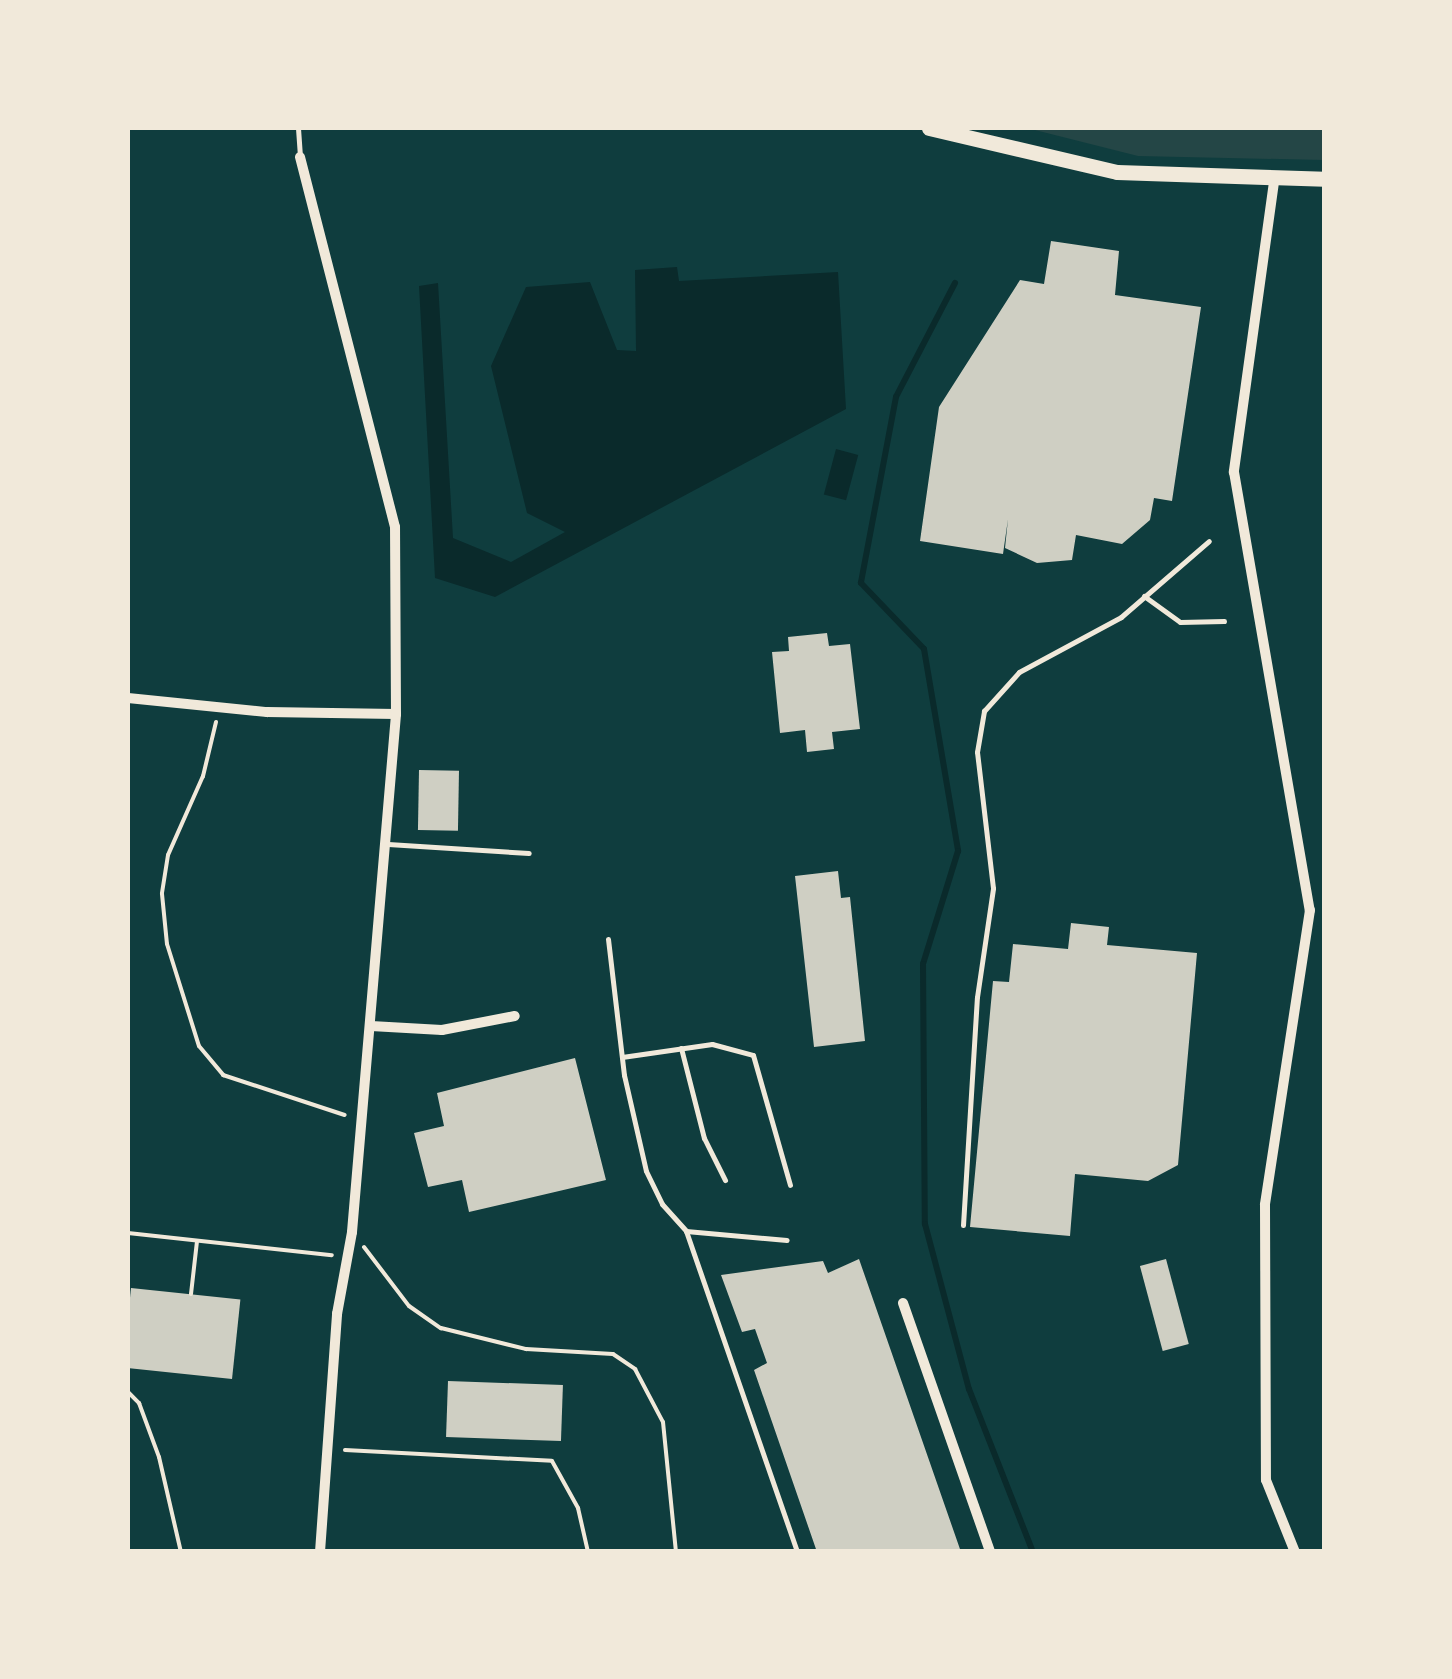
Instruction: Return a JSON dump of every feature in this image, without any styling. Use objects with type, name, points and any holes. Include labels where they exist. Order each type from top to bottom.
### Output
[{"type":"main road","points":[[929,128],[1117,172],[1274,182],[1324,179]]},
{"type":"street","points":[[300,157],[394,527],[396,714],[371,1026],[352,1232],[344,1256],[320,1552]]},
{"type":"street","points":[[1274,182],[1234,472],[1310,910],[1264,1206],[1266,1480],[1295,1552]]},
{"type":"street","points":[[128,698],[218,708],[396,714]]},
{"type":"street","points":[[1310,910],[1324,908]]},
{"type":"street","points":[[371,1026],[442,1030],[515,1016]]},
{"type":"street","points":[[904,1302],[990,1552]]},
{"type":"lane","points":[[298,128],[300,157]]},
{"type":"lane","points":[[963,1225],[977,997],[994,888],[977,752],[980,722],[993,697],[1019,672],[1088,637],[1208,541]]},
{"type":"lane","points":[[1144,596],[1180,622],[1224,622]]},
{"type":"lane","points":[[386,844],[530,853]]},
{"type":"lane","points":[[608,939],[622,1058],[646,1171],[662,1204],[686,1231],[797,1552]]},
{"type":"lane","points":[[622,1058],[723,1045],[757,1060],[790,1185]]},
{"type":"lane","points":[[681,1048],[704,1138],[725,1180]]},
{"type":"lane","points":[[686,1231],[787,1240]]},
{"type":"path","points":[[218,708],[215,742],[174,838],[162,894],[168,944],[199,1046],[223,1075],[362,1121]]},
{"type":"path","points":[[352,1232],[410,1306],[441,1328],[526,1349],[613,1354],[635,1369],[664,1422],[676,1552]]},
{"type":"path","points":[[128,1234],[344,1256]]},
{"type":"path","points":[[191,1294],[197,1241]]},
{"type":"path","points":[[128,1392],[139,1403],[158,1457],[181,1552]]},
{"type":"path","points":[[331,1450],[552,1461],[578,1508],[588,1552]]},
{"type":"shaded area","points":[[1027,128],[1324,128],[1324,160],[1138,156]]},
{"type":"shaded area","points":[[677,267],[679,281],[838,272],[846,409],[495,597],[435,578],[419,286],[438,283],[453,538],[511,562],[565,532],[527,513],[491,366],[526,287],[590,282],[617,350],[636,351],[635,270]]},
{"type":"shaded area","points":[[836,449],[858,455],[846,500],[824,494]]},
{"type":"building","points":[[1051,241],[1119,251],[1115,295],[1201,307],[1172,501],[1154,498],[1150,520],[1122,544],[1076,535],[1072,560],[1037,563],[1005,548],[1008,519],[1003,554],[920,541],[939,407],[1020,280],[1044,284]]},
{"type":"building","points":[[827,633],[829,646],[850,644],[860,729],[832,732],[834,749],[807,752],[805,730],[780,733],[772,652],[789,651],[788,637]]},
{"type":"building","points":[[419,770],[459,771],[458,831],[418,830]]},
{"type":"building","points":[[838,871],[841,898],[850,897],[865,1041],[814,1047],[795,876]]},
{"type":"building","points":[[1071,923],[1109,927],[1107,945],[1197,953],[1178,1165],[1148,1181],[1075,1174],[1070,1236],[970,1227],[993,981],[1009,982],[1013,944],[1068,949]]},
{"type":"building","points":[[575,1058],[606,1180],[469,1212],[462,1180],[428,1187],[414,1133],[444,1126],[437,1093]]},
{"type":"building","points":[[859,1259],[961,1552],[817,1552],[754,1370],[767,1363],[755,1329],[742,1332],[721,1275],[823,1261],[828,1273]]},
{"type":"building","points":[[1166,1259],[1189,1344],[1163,1351],[1140,1266]]},
{"type":"building","points":[[131,1288],[240,1299],[232,1379],[128,1368]]},
{"type":"building","points":[[448,1381],[563,1385],[561,1441],[446,1437]]},
{"type":"waterway","points":[[955,283],[896,397],[861,583],[924,649],[958,851],[923,964],[925,1224],[969,1389],[1033,1552]]}]
